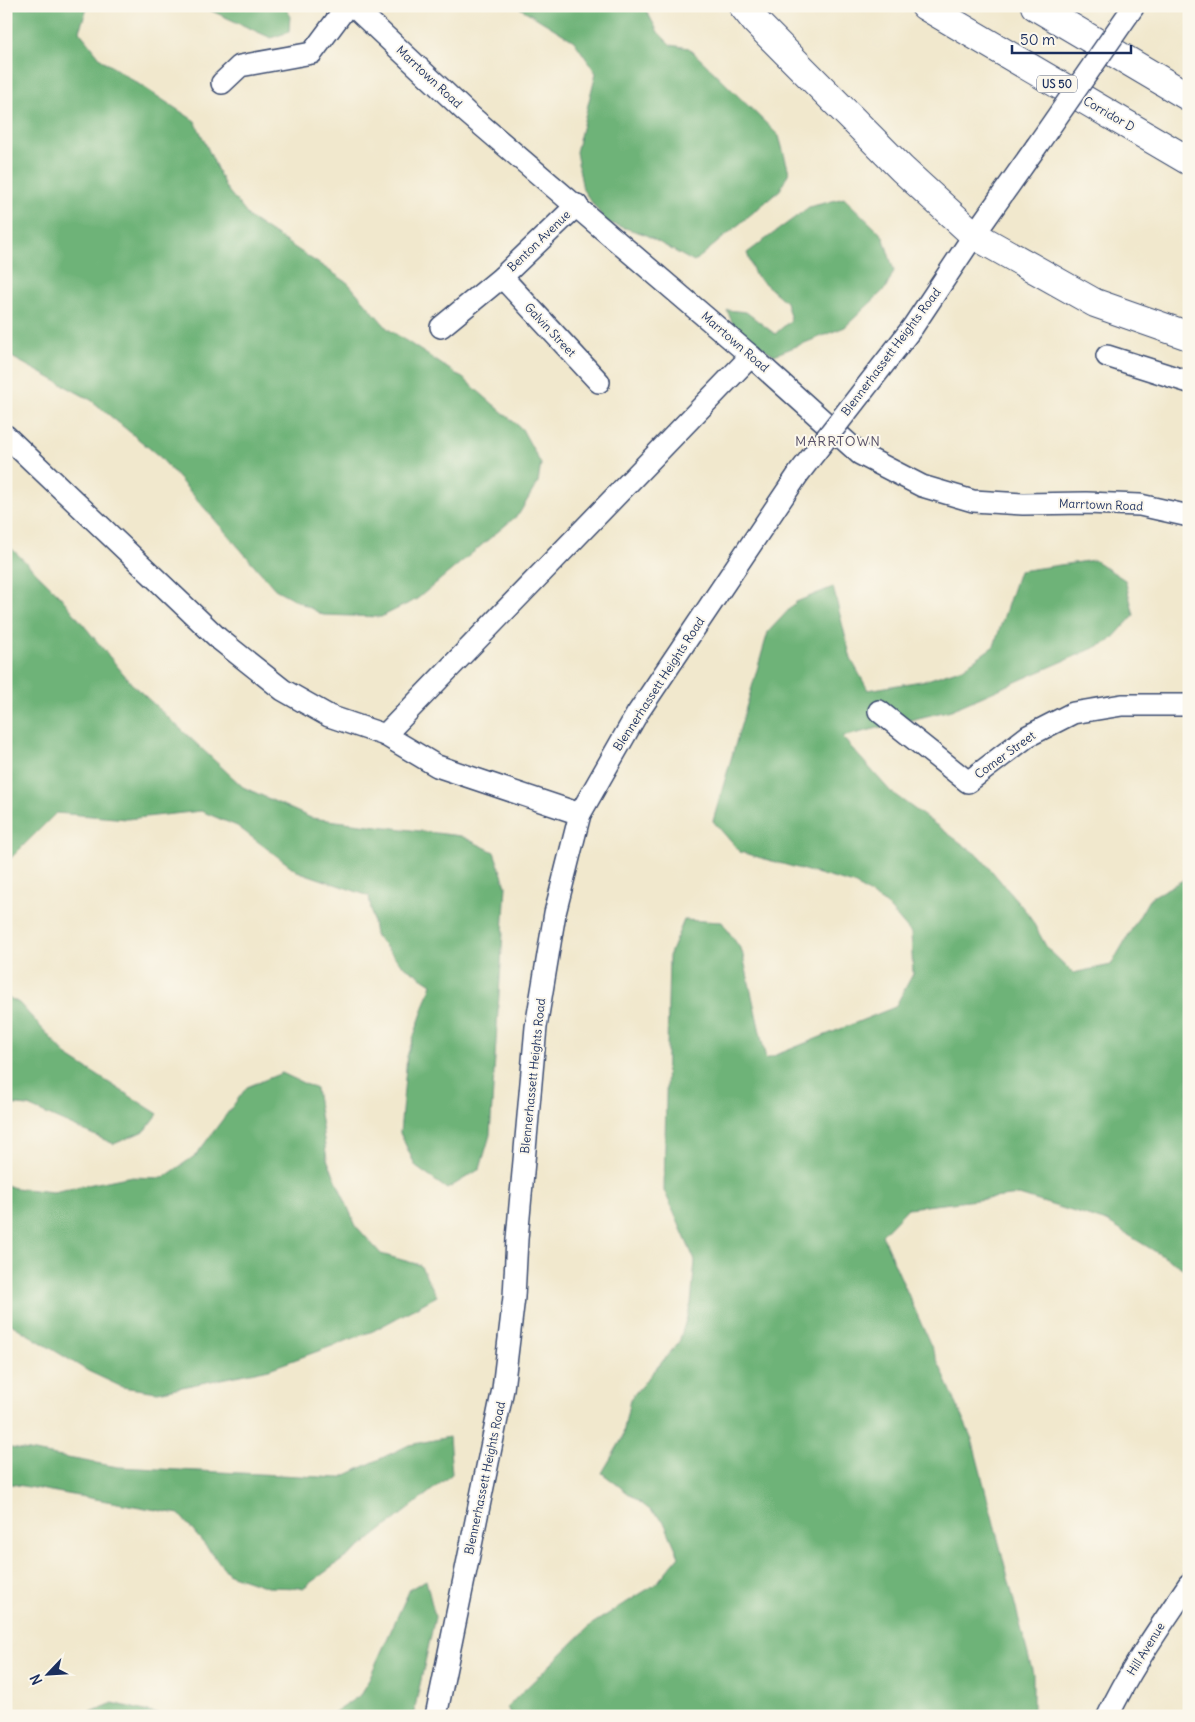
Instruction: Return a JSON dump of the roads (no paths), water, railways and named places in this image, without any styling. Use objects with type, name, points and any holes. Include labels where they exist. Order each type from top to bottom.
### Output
[{"type":"highway","points":[[743,6],[756,22],[902,169],[974,235],[1095,303],[1189,336]]},
{"type":"highway","name":"Corridor D","points":[[925,6],[1189,161]]},
{"type":"highway","points":[[1035,6],[1189,97]]},
{"type":"street","points":[[222,83],[240,66],[312,53],[347,6]]},
{"type":"street","name":"Marrtown Road","points":[[353,6],[466,112],[577,205],[751,356],[860,454],[922,486],[973,501],[1023,504],[1086,502],[1140,505],[1189,516]]},
{"type":"street","name":"Blennerhassett Heights Road","points":[[436,1716],[503,1389],[514,1297],[517,1239],[536,1027],[555,913],[580,814],[637,714],[799,473],[912,328],[974,235],[1134,6]]},
{"type":"street","name":"Benton Avenue","points":[[440,327],[502,278],[577,205]]},
{"type":"street","name":"Galvin Street","points":[[502,278],[599,382]]},
{"type":"street","points":[[385,734],[751,356]]},
{"type":"street","points":[[1108,356],[1189,382]]},
{"type":"street","points":[[6,436],[219,639],[283,690],[329,716],[385,734],[437,766],[580,814]]},
{"type":"street","name":"Comer Street","points":[[880,711],[968,782],[1028,736],[1073,713],[1122,705],[1189,706]]},
{"type":"street","name":"Hill Avenue","points":[[1108,1716],[1129,1675],[1189,1584]]},
{"type":"district","name":"MARRTOWN","points":[[838,441]]}]
